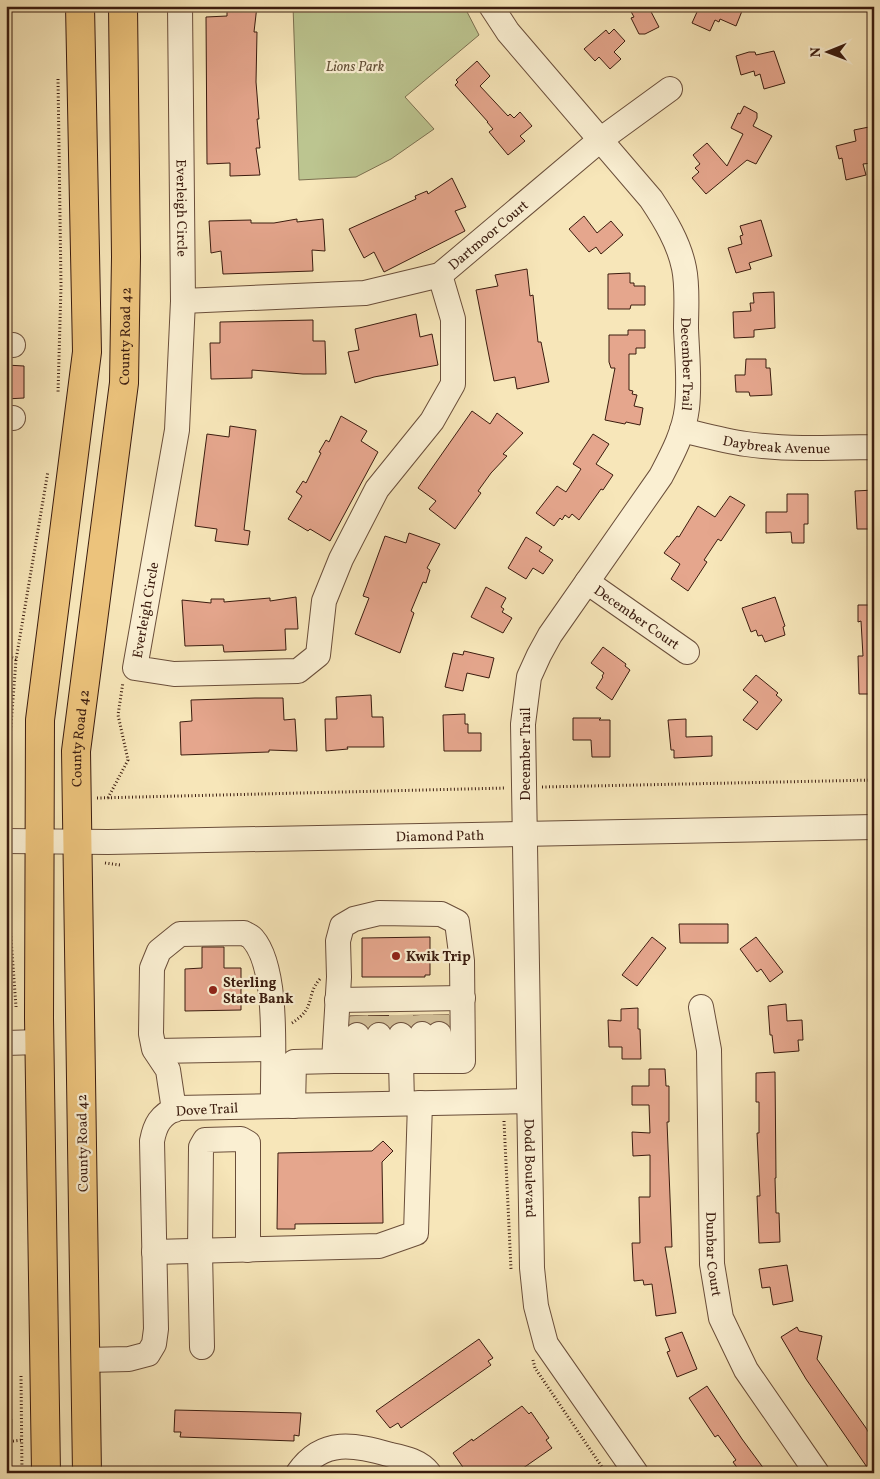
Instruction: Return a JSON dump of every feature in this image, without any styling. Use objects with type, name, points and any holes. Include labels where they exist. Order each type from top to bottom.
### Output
[{"type":"highway","points":[[46,1473],[39,1042],[40,720],[87,352],[80,6]]},
{"type":"highway","name":"County Road 42","points":[[87,1473],[76,751],[124,382],[126,256],[123,6]]},
{"type":"street","name":"Everleigh Circle","points":[[180,6],[183,301],[177,430],[135,668],[174,674],[298,671],[318,655],[324,601],[341,559],[377,489],[432,421],[453,384],[453,318],[440,275]]},
{"type":"street","name":"December Trail","points":[[491,6],[508,32],[651,199],[665,220],[676,243],[684,268],[688,387],[687,408],[682,430],[673,454],[661,476],[550,635],[538,655],[529,677],[523,724],[525,832]]},
{"type":"street","name":"Dartmoor Court","points":[[183,301],[365,293],[440,275],[600,140],[670,88]]},
{"type":"street","name":"Daybreak Avenue","points":[[682,430],[747,444],[780,447],[874,447]]},
{"type":"street","name":"December Court","points":[[587,582],[687,652]]},
{"type":"street","name":"Diamond Path","points":[[6,841],[874,827]]},
{"type":"street","name":"Dodd Boulevard","points":[[525,832],[532,1268],[536,1306],[546,1344],[636,1473]]},
{"type":"street","points":[[154,1252],[379,1246],[416,1233],[411,1061],[392,1013],[338,941],[342,926],[354,919],[379,914],[440,914],[457,922],[462,961],[463,1061],[411,1061],[346,1061],[294,1062],[283,1106]]},
{"type":"street","points":[[174,1110],[168,1070],[156,1051],[151,1034],[152,968],[159,951],[180,934],[244,933],[252,937],[261,951],[272,993],[272,1049],[283,1106]]},
{"type":"street","points":[[346,1061],[392,1013],[463,998]]},
{"type":"street","name":"Dunbar Court","points":[[701,1007],[709,1050],[712,1264],[722,1318],[746,1370],[818,1473]]},
{"type":"street","points":[[392,1013],[411,1061]]},
{"type":"street","points":[[346,1061],[392,1013]]},
{"type":"street","points":[[6,1043],[39,1042]]},
{"type":"street","points":[[156,1051],[272,1049]]},
{"type":"street","name":"Dove Trail","points":[[86,1360],[129,1359],[148,1354],[154,1344],[156,1329],[152,1141],[155,1127],[160,1118],[168,1112],[174,1110],[283,1106],[529,1101]]},
{"type":"street","points":[[202,1347],[200,1252],[201,1147],[205,1140],[241,1139],[248,1143],[248,1250]]},
{"type":"street","points":[[298,1473],[310,1458],[318,1453],[347,1446],[364,1448],[417,1462],[429,1473]]},
{"type":"path","points":[[58,74],[61,286],[58,399]]},
{"type":"path","points":[[6,790],[16,660],[49,466]]},
{"type":"path","points":[[6,654],[16,660]]},
{"type":"path","points":[[108,798],[128,760],[118,715],[124,678]]},
{"type":"path","points":[[94,798],[874,780]]},
{"type":"path","points":[[102,863],[120,865]]},
{"type":"path","points":[[6,870],[16,1008]]},
{"type":"path","points":[[286,1024],[292,1023],[303,1016],[310,1005],[315,985],[319,979],[392,1013]]},
{"type":"path","points":[[21,1370],[22,1473]]},
{"type":"path","points":[[6,1442],[22,1440]]},
{"type":"green space","name":"Lions Park","points":[[293,6],[464,6],[479,35],[405,97],[434,129],[391,159],[356,177],[299,180]]},
{"type":"green space","points":[[6,1419],[12,1419],[11,1473],[6,1473]]},
{"type":"building","points":[[227,6],[257,6],[254,32],[257,32],[256,82],[260,148],[256,148],[260,175],[230,176],[230,163],[207,164],[206,17],[227,16]]},
{"type":"building","points":[[628,6],[648,6],[659,27],[645,34],[639,34],[631,18],[634,17]]},
{"type":"building","points":[[685,6],[744,6],[736,26],[720,19],[719,22],[715,20],[710,31],[692,23],[697,12]]},
{"type":"building","points":[[614,29],[625,41],[614,52],[621,59],[610,69],[599,57],[595,61],[584,49],[606,30],[609,34]]},
{"type":"building","points":[[774,51],[785,83],[764,89],[760,74],[755,76],[754,71],[741,75],[736,56],[749,52],[755,52],[756,55]]},
{"type":"building","points":[[477,61],[490,76],[480,86],[508,116],[510,114],[514,118],[520,112],[532,126],[520,136],[525,141],[508,155],[489,132],[493,129],[488,122],[455,85],[458,82],[456,80]]},
{"type":"building","points":[[744,106],[757,113],[753,126],[772,136],[756,164],[747,160],[706,194],[692,178],[699,172],[695,168],[700,164],[693,155],[707,143],[727,166],[743,134],[731,128],[738,113],[740,114]]},
{"type":"building","points":[[874,126],[874,151],[869,152],[872,163],[863,164],[866,175],[846,180],[842,158],[839,159],[836,146],[856,141],[854,130]]},
{"type":"building","points":[[452,178],[466,207],[455,211],[465,231],[384,272],[374,252],[364,258],[349,229],[416,199],[415,196],[427,191],[428,194]]},
{"type":"building","points":[[584,216],[597,233],[611,221],[623,235],[601,254],[596,247],[589,252],[569,229]]},
{"type":"building","points":[[297,219],[297,222],[323,219],[325,251],[312,250],[313,271],[223,274],[221,251],[211,253],[209,221],[251,220],[251,223],[274,223]]},
{"type":"building","points":[[761,220],[772,256],[749,263],[751,269],[736,273],[728,248],[742,244],[740,236],[743,235],[740,226]]},
{"type":"building","points":[[527,269],[530,296],[533,295],[538,342],[541,342],[549,382],[517,389],[515,377],[494,381],[476,290],[498,286],[495,275]]},
{"type":"building","points":[[630,273],[630,283],[634,283],[634,286],[645,286],[645,305],[631,305],[630,309],[608,309],[608,274]]},
{"type":"building","points":[[774,292],[775,328],[754,330],[754,337],[734,338],[733,312],[751,311],[750,303],[754,303],[753,293]]},
{"type":"building","points":[[416,314],[420,337],[432,334],[438,365],[374,377],[355,383],[348,352],[359,350],[355,329]]},
{"type":"building","points":[[313,320],[313,341],[325,341],[326,374],[252,370],[252,378],[211,379],[210,343],[220,343],[220,322]]},
{"type":"building","points":[[628,330],[645,330],[645,348],[636,348],[636,354],[629,354],[629,390],[633,391],[632,394],[637,395],[634,406],[643,408],[640,425],[605,420],[615,368],[611,368],[609,362],[609,335],[628,335]]},
{"type":"building","points":[[746,359],[766,359],[766,368],[770,368],[772,395],[750,396],[749,392],[736,392],[735,375],[745,375]]},
{"type":"building","points":[[6,365],[24,366],[24,398],[6,399]]},
{"type":"building","points":[[472,411],[490,424],[497,413],[523,433],[503,454],[507,456],[478,491],[481,493],[455,529],[429,509],[436,501],[418,488]]},
{"type":"building","points":[[341,416],[367,431],[361,441],[378,452],[330,541],[288,519],[302,496],[296,492],[303,481],[306,483],[321,453],[319,452],[326,440],[329,442]]},
{"type":"building","points":[[230,426],[256,430],[244,530],[250,531],[248,545],[215,541],[217,529],[195,526],[207,434],[229,437]]},
{"type":"building","points":[[593,434],[609,444],[596,464],[613,475],[579,520],[572,514],[569,518],[565,515],[554,526],[536,513],[557,486],[566,492],[581,469],[573,464]]},
{"type":"building","points":[[874,490],[874,529],[857,529],[855,491]]},
{"type":"building","points":[[787,494],[808,494],[808,524],[804,524],[804,543],[792,543],[791,532],[766,533],[766,512],[787,512]]},
{"type":"building","points":[[730,496],[745,505],[721,541],[718,539],[704,560],[707,562],[688,591],[671,579],[680,564],[664,553],[677,536],[679,537],[698,506],[715,517]]},
{"type":"building","points":[[409,533],[440,544],[427,568],[430,570],[426,583],[423,582],[411,611],[414,613],[400,653],[355,634],[369,598],[363,596],[385,536],[406,543]]},
{"type":"building","points":[[526,537],[542,547],[539,551],[553,560],[543,574],[533,568],[526,579],[508,568]]},
{"type":"building","points":[[486,587],[506,598],[501,607],[504,609],[502,612],[512,618],[503,633],[471,617]]},
{"type":"building","points":[[296,597],[298,629],[285,629],[286,650],[224,652],[223,645],[185,646],[182,600],[211,603],[211,599],[224,599],[224,602],[270,598],[270,601]]},
{"type":"building","points":[[775,597],[785,626],[783,627],[785,635],[765,642],[762,635],[758,636],[756,630],[751,632],[742,608]]},
{"type":"building","points":[[858,605],[874,605],[874,694],[859,694],[858,656],[863,656],[861,621],[858,622]]},
{"type":"building","points":[[603,647],[626,664],[625,666],[630,670],[612,700],[596,688],[604,673],[591,663]]},
{"type":"building","points":[[464,651],[494,658],[489,678],[467,673],[463,691],[445,687],[453,653],[463,655]]},
{"type":"building","points":[[756,675],[778,693],[776,695],[782,700],[757,730],[743,720],[758,702],[743,690]]},
{"type":"building","points":[[371,695],[372,717],[383,717],[384,747],[347,747],[348,749],[326,751],[325,719],[337,719],[336,697]]},
{"type":"building","points":[[283,698],[284,720],[295,719],[297,751],[269,750],[269,752],[181,755],[180,722],[192,721],[191,700]]},
{"type":"building","points":[[465,714],[465,724],[468,724],[468,733],[481,733],[481,751],[444,751],[443,715]]},
{"type":"building","points":[[573,718],[601,718],[599,720],[610,720],[610,757],[592,757],[591,740],[573,740]]},
{"type":"building","points":[[686,719],[686,737],[712,736],[712,756],[674,758],[674,750],[671,750],[668,720]]},
{"type":"building","points":[[679,924],[728,924],[728,943],[680,943]]},
{"type":"building","name":"Kwik Trip","points":[[430,937],[430,975],[425,975],[425,977],[362,977],[362,938]]},
{"type":"building","points":[[652,937],[666,948],[637,986],[622,975]]},
{"type":"building","points":[[756,937],[783,972],[770,982],[761,969],[757,972],[740,949]]},
{"type":"building","name":"Sterling State Bank","points":[[202,947],[224,947],[224,968],[241,968],[241,1010],[185,1011],[185,969],[202,968]]},
{"type":"building","points":[[786,1004],[787,1021],[802,1020],[803,1040],[798,1040],[799,1051],[774,1053],[772,1035],[770,1035],[768,1006]]},
{"type":"building","points":[[638,1008],[641,1059],[622,1059],[622,1047],[609,1047],[608,1020],[621,1021],[621,1009]]},
{"type":"building","points":[[449,1015],[449,1025],[439,1020],[431,1024],[422,1020],[411,1026],[401,1021],[390,1027],[379,1021],[372,1023],[368,1027],[357,1021],[350,1023],[350,1016]]},
{"type":"building","points":[[649,1069],[665,1069],[666,1086],[669,1086],[669,1122],[667,1122],[672,1247],[665,1247],[676,1313],[656,1316],[652,1284],[644,1285],[643,1280],[634,1281],[632,1243],[640,1243],[639,1197],[650,1197],[650,1155],[633,1156],[632,1132],[650,1133],[649,1105],[632,1105],[632,1086],[649,1086]]},
{"type":"building","points":[[775,1072],[776,1213],[779,1213],[780,1242],[759,1243],[757,1196],[760,1196],[757,1133],[759,1133],[759,1102],[756,1102],[756,1073]]},
{"type":"building","points":[[383,1141],[393,1151],[382,1162],[383,1223],[295,1224],[295,1229],[277,1229],[278,1153],[372,1151]]},
{"type":"building","points":[[787,1265],[793,1301],[773,1305],[770,1287],[762,1288],[759,1269]]},
{"type":"building","points":[[797,1327],[799,1331],[822,1336],[817,1359],[874,1442],[874,1473],[871,1473],[806,1379],[781,1337]]},
{"type":"building","points":[[682,1332],[697,1369],[677,1377],[667,1352],[670,1351],[665,1338]]},
{"type":"building","points":[[479,1339],[493,1358],[488,1361],[491,1365],[401,1428],[398,1423],[390,1428],[376,1411]]},
{"type":"building","points":[[707,1386],[767,1473],[741,1473],[733,1462],[736,1460],[718,1435],[715,1437],[689,1398]]},
{"type":"building","points":[[522,1406],[529,1414],[531,1412],[549,1438],[546,1440],[552,1448],[516,1473],[467,1473],[453,1453]]},
{"type":"building","points":[[175,1410],[301,1413],[299,1436],[294,1435],[294,1441],[180,1437],[181,1432],[174,1432]]},
{"type":"tunnel","points":[[401,1015],[401,1035]]},
{"type":"tunnel","points":[[421,1015],[422,1034]]},
{"type":"tunnel","points":[[439,1015],[439,1034]]},
{"type":"tunnel","points":[[356,1016],[357,1035]]},
{"type":"tunnel","points":[[379,1016],[379,1035]]},
{"type":"place","name":"Kwik Trip","points":[[396,956]]},
{"type":"place","name":"Sterling State Bank","points":[[213,990]]}]
